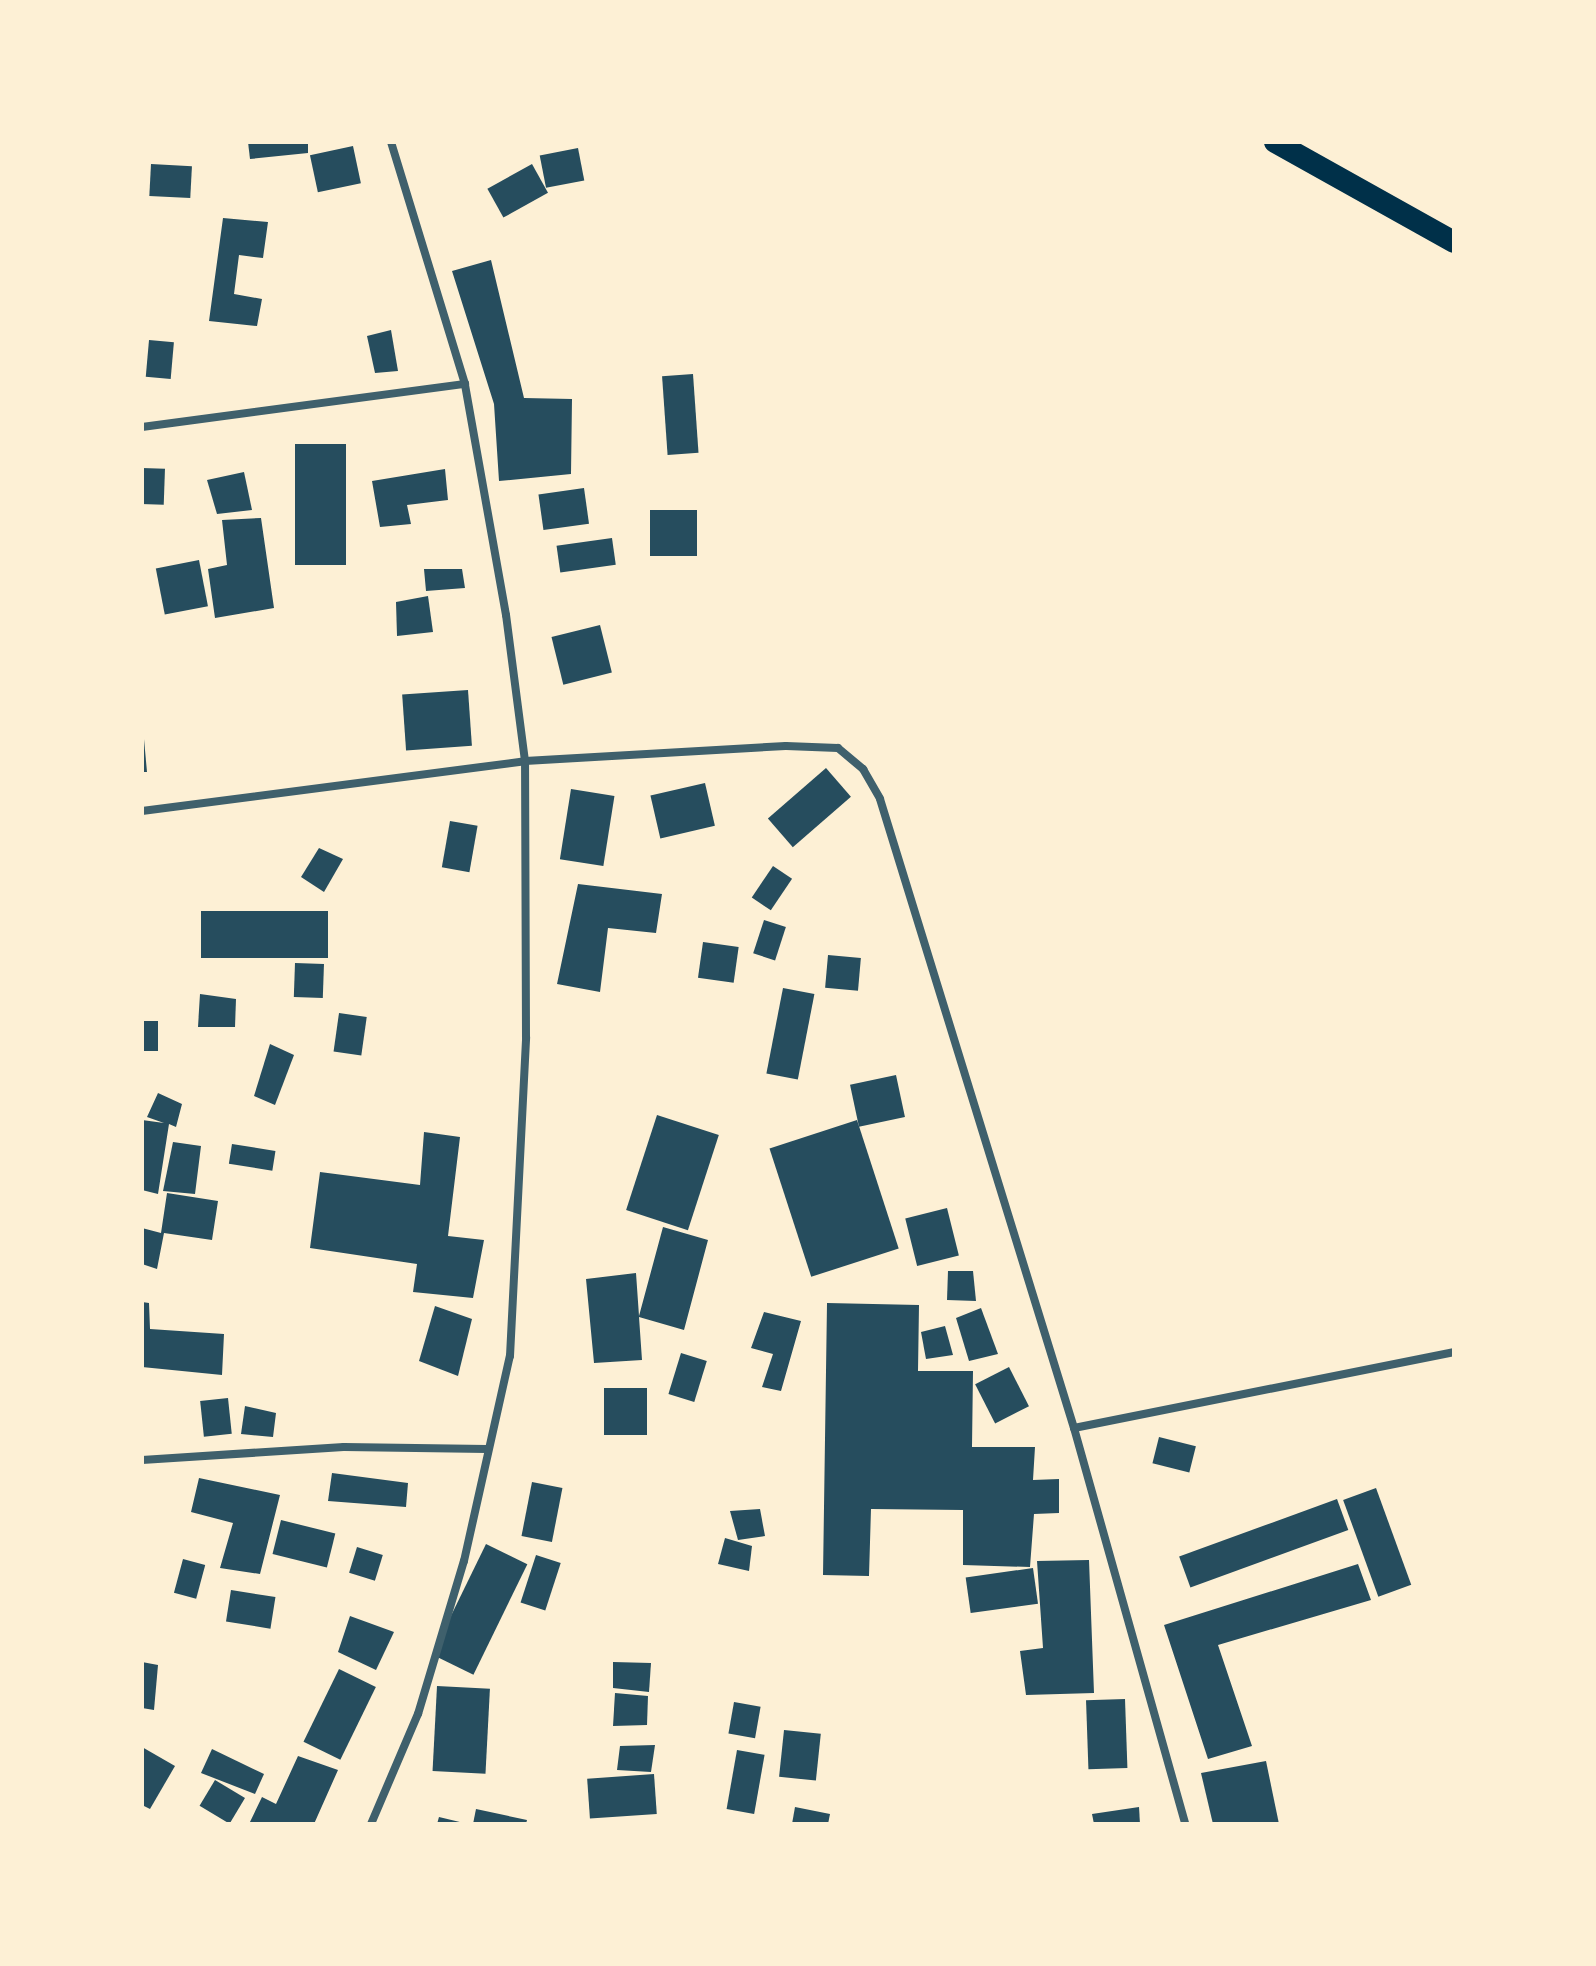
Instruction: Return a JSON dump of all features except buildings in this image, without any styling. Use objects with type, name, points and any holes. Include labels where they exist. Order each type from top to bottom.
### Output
[{"type":"highway","points":[[1275,142],[1454,242]]},
{"type":"street","points":[[371,1824],[422,1698],[464,1561],[517,1308],[525,761],[465,384],[391,142]]},
{"type":"street","points":[[142,427],[465,384]]},
{"type":"street","points":[[142,811],[525,761],[786,746],[838,748],[863,769],[880,799],[1074,1428],[1185,1824]]},
{"type":"street","points":[[1074,1428],[1454,1352]]},
{"type":"street","points":[[142,1460],[344,1447],[487,1449]]}]
